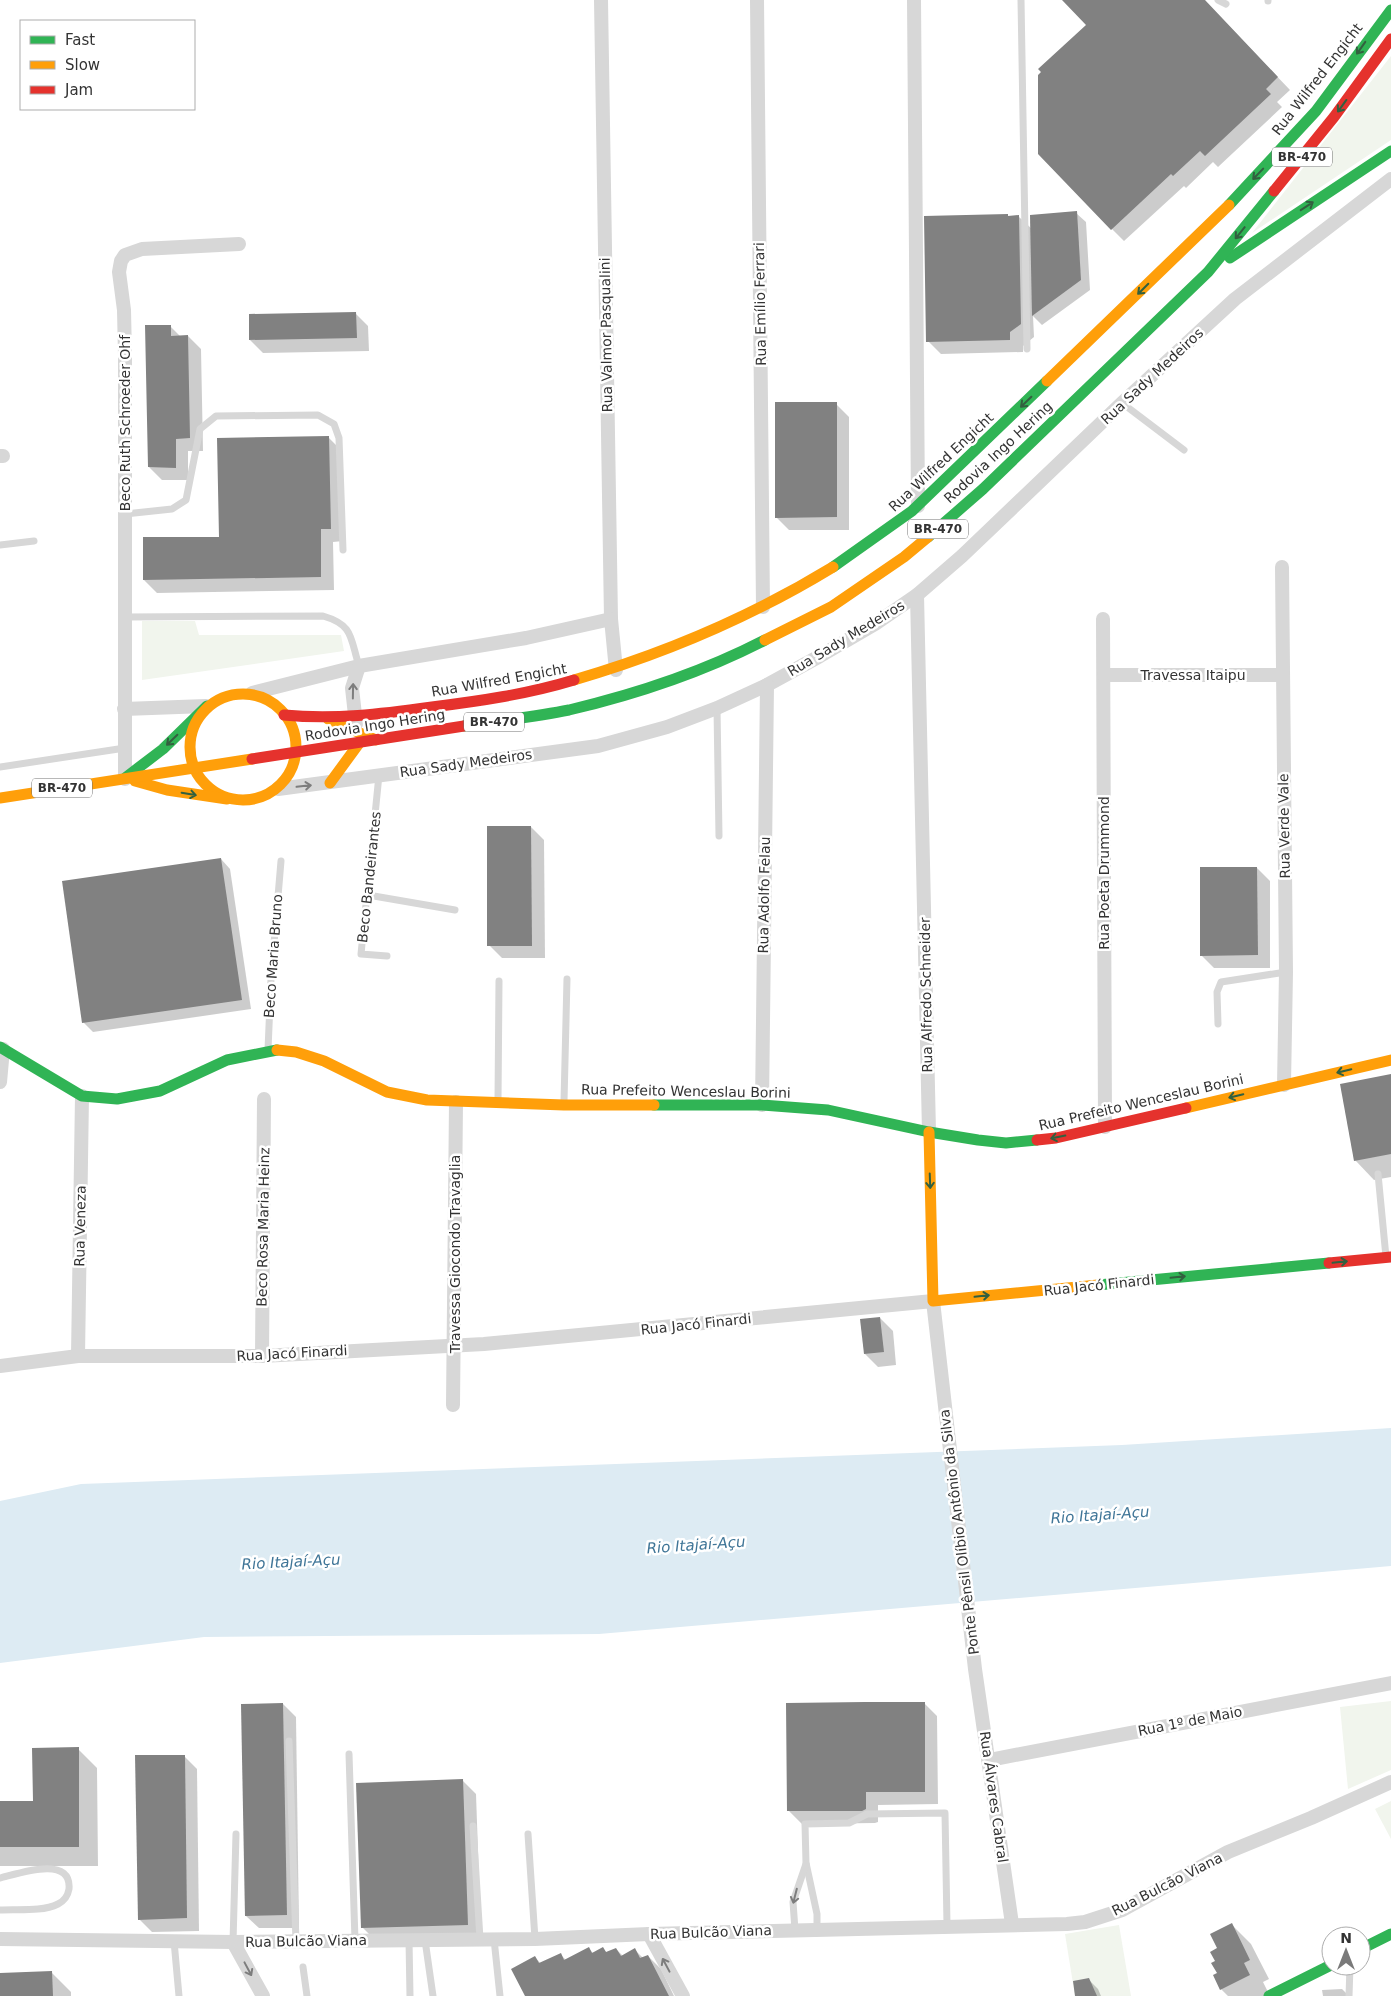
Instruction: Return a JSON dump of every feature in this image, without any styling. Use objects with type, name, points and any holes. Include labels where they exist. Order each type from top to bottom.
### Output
[{"type":"main road","name":"Rua Wilfred Engicht","points":[[284,715],[328,719],[356,717],[489,700],[545,690],[616,670],[707,634],[763,607],[826,573],[918,506],[1119,313],[1279,152],[1332,90],[1372,33],[1391,10]]},
{"type":"main road","name":"Rodovia Ingo Hering","points":[[0,798],[298,752],[359,737],[377,740],[567,710],[652,688],[739,654],[831,606],[897,562],[948,520],[1208,272],[1334,118],[1391,39]]},
{"type":"main road","name":"Rodovia Ingo Hering","points":[[1208,272],[1391,151]]},
{"type":"main road","points":[[252,693],[267,700],[284,715],[294,735],[298,752],[292,773],[278,789],[254,800],[227,799],[167,790],[125,779],[162,749],[207,706],[228,695],[252,693]]},
{"type":"main road","points":[[207,706],[194,725],[189,746],[193,768],[207,787],[227,799]]},
{"type":"main road","points":[[328,719],[359,737],[330,783]]},
{"type":"main road","name":"Rua Prefeito Wenceslau Borini","points":[[1,1048],[82,1096],[117,1098],[160,1091],[227,1060],[268,1051],[289,1051],[308,1055],[387,1092],[407,1097],[498,1104],[762,1105],[846,1113],[929,1132],[1006,1143],[1056,1138],[1391,1060]]},
{"type":"main road","name":"Rua Alfredo Schneider","points":[[929,1132],[933,1301]]},
{"type":"main road","name":"Rua Jacó Finardi","points":[[933,1301],[1388,1257]]},
{"type":"main road","points":[[1371,1944],[1391,1934]]},
{"type":"main road","points":[[1269,1996],[1299,1985],[1321,1971]]},
{"type":"street","name":"Rua Valmor Pasqualini","points":[[601,0],[610,619],[616,670]]},
{"type":"street","name":"Rua Emílio Ferrari","points":[[758,0],[763,607]]},
{"type":"street","points":[[914,0],[918,506]]},
{"type":"street","name":"Rua Sady Medeiros","points":[[278,789],[598,746],[667,727],[717,708],[767,685],[875,624],[917,595],[962,556],[1122,403],[1236,299],[1391,179]]},
{"type":"street","name":"Beco Ruth Schroeder Ohf","points":[[125,779],[125,355],[124,310],[119,272],[121,261],[125,255],[142,248],[239,244]]},
{"type":"street","name":"Rua Verde Vale","points":[[1282,567],[1286,972],[1284,1085]]},
{"type":"street","name":"Rua Alfredo Schneider","points":[[917,595],[929,1132]]},
{"type":"street","points":[[252,693],[359,666],[526,638],[610,619]]},
{"type":"street","name":"Rua Poeta Drummond","points":[[1103,619],[1105,1127]]},
{"type":"street","points":[[359,666],[352,688],[359,737]]},
{"type":"street","name":"Travessa Itaipu","points":[[1104,674],[1283,674]]},
{"type":"street","name":"Rua Adolfo Felau","points":[[762,1105],[767,685]]},
{"type":"street","points":[[124,709],[207,706]]},
{"type":"street","points":[[0,1082],[1,1048]]},
{"type":"street","name":"Rua Veneza","points":[[78,1356],[82,1096]]},
{"type":"street","name":"Beco Rosa Maria Heinz","points":[[262,1356],[264,1099]]},
{"type":"street","name":"Travessa Giocondo Travaglia","points":[[453,1405],[456,1102]]},
{"type":"street","name":"Rua Alfredo Schneider","points":[[933,1301],[943,1395]]},
{"type":"street","name":"Rua Jacó Finardi","points":[[0,1366],[78,1356],[262,1356],[542,1339],[933,1301]]},
{"type":"street","name":"Ponte Pênsil Olíbio Antônio da Silva","points":[[943,1395],[975,1670]]},
{"type":"street","name":"Rua Álvares Cabral","points":[[975,1670],[1012,1924]]},
{"type":"street","name":"Rua 1º de Maio","points":[[989,1760],[1391,1683]]},
{"type":"street","name":"Rua Bulcão Viana","points":[[0,1939],[234,1942],[535,1939],[1085,1922],[1122,1910],[1228,1852],[1312,1818],[1391,1782]]},
{"type":"street","points":[[649,1934],[683,1996]]},
{"type":"street","points":[[234,1942],[263,1996]]},
{"type":"lane","points":[[1021,0],[1028,349]]},
{"type":"lane","points":[[1218,0],[1226,4]]},
{"type":"lane","points":[[1122,403],[1184,450]]},
{"type":"lane","points":[[125,514],[172,509],[186,500],[200,429],[216,416],[318,415],[334,424],[340,438],[343,550]]},
{"type":"lane","points":[[0,544],[34,542]]},
{"type":"lane","points":[[125,616],[323,616],[339,621],[348,629],[359,666]]},
{"type":"lane","points":[[717,708],[719,836]]},
{"type":"lane","points":[[0,767],[125,748]]},
{"type":"lane","name":"Beco Bandeirantes","points":[[379,775],[361,954],[386,956]]},
{"type":"lane","name":"Beco Maria Bruno","points":[[268,1051],[272,962],[281,861]]},
{"type":"lane","points":[[368,895],[455,910]]},
{"type":"lane","points":[[1218,1024],[1217,992],[1222,982],[1286,972]]},
{"type":"lane","points":[[564,1105],[567,979]]},
{"type":"lane","points":[[498,1104],[499,981]]},
{"type":"lane","points":[[1378,1174],[1388,1257]]},
{"type":"lane","points":[[289,1741],[296,1941]]},
{"type":"lane","points":[[349,1754],[355,1940]]},
{"type":"lane","points":[[818,1929],[817,1914],[806,1863],[805,1824],[849,1823],[867,1814],[945,1813],[947,1925]]},
{"type":"lane","points":[[474,1826],[487,1939],[500,1996]]},
{"type":"lane","points":[[234,1942],[236,1834]]},
{"type":"lane","points":[[528,1834],[535,1939]]},
{"type":"lane","points":[[795,1930],[793,1902],[806,1863]]},
{"type":"lane","points":[[0,1878],[49,1868],[62,1872],[67,1878],[69,1886],[68,1894],[63,1902],[57,1905],[45,1908],[0,1910]]},
{"type":"lane","points":[[425,1939],[433,1996]]},
{"type":"lane","points":[[409,1940],[410,1996]]},
{"type":"lane","points":[[174,1941],[179,1996]]},
{"type":"lane","points":[[303,1967],[306,1996]]},
{"type":"lane","points":[[1349,1996],[1350,1976]]},
{"type":"shaded area","points":[[1391,56],[1391,140],[1252,233]]},
{"type":"shaded area","points":[[142,621],[195,621],[199,635],[341,635],[344,651],[142,680]]},
{"type":"shaded area","points":[[1391,1701],[1391,1770],[1348,1789],[1340,1707]]},
{"type":"shaded area","points":[[1391,1801],[1391,1839],[1375,1809]]},
{"type":"shaded area","points":[[1119,1925],[1131,1996],[1075,1996],[1065,1934]]},
{"type":"water","name":"Rio Itajaí-Açu","points":[[1391,1428],[1391,1566],[599,1634],[204,1637],[0,1663],[0,1501],[81,1484],[1122,1445]]},
{"type":"building","points":[[1062,0],[1205,0],[1278,77],[1266,89],[1271,94],[1205,156],[1200,151],[1173,176],[1171,174],[1111,230],[1038,154],[1038,75],[1041,72],[1038,69],[1086,25]]},
{"type":"building","points":[[1077,211],[1081,280],[1032,316],[1030,215]]},
{"type":"building","points":[[1008,214],[1008,216],[1019,215],[1021,324],[1010,332],[1010,340],[926,342],[924,216]]},
{"type":"building","points":[[356,312],[357,338],[249,340],[249,314]]},
{"type":"building","points":[[145,325],[171,325],[171,336],[188,335],[190,438],[176,439],[176,468],[148,467]]},
{"type":"building","points":[[775,402],[837,402],[837,517],[775,518]]},
{"type":"building","points":[[329,436],[331,529],[321,529],[321,577],[143,580],[143,537],[219,537],[217,438]]},
{"type":"building","points":[[487,826],[531,826],[532,946],[487,946]]},
{"type":"building","points":[[221,858],[242,1000],[82,1023],[62,881]]},
{"type":"building","points":[[1200,867],[1257,867],[1258,955],[1200,956]]},
{"type":"building","points":[[1391,1074],[1391,1154],[1354,1161],[1340,1084]]},
{"type":"building","points":[[880,1317],[884,1352],[864,1354],[860,1319]]},
{"type":"building","points":[[925,1702],[925,1792],[866,1792],[866,1809],[862,1811],[787,1811],[786,1703]]},
{"type":"building","points":[[283,1703],[287,1915],[245,1916],[241,1704]]},
{"type":"building","points":[[79,1747],[79,1847],[0,1847],[0,1801],[33,1801],[32,1748]]},
{"type":"building","points":[[135,1755],[185,1755],[187,1918],[138,1920]]},
{"type":"building","points":[[463,1779],[468,1925],[361,1928],[356,1783]]},
{"type":"building","points":[[1232,1923],[1250,1960],[1244,1963],[1250,1975],[1220,1990],[1213,1975],[1217,1973],[1211,1963],[1215,1961],[1210,1952],[1217,1948],[1210,1934]]},
{"type":"building","points":[[589,1947],[592,1953],[603,1947],[606,1952],[616,1948],[621,1956],[635,1948],[640,1958],[648,1955],[669,1996],[525,1996],[511,1969],[535,1956],[539,1963],[561,1953],[564,1960]]},
{"type":"building","points":[[52,1971],[53,1996],[0,1996],[0,1973]]},
{"type":"building","points":[[1089,1978],[1097,1996],[1075,1996],[1073,1981]]},
{"type":"traffic: fast","points":[[1229,205],[1316,111],[1391,10]]},
{"type":"traffic: fast","points":[[1230,258],[1391,151]]},
{"type":"traffic: fast","points":[[928,537],[983,489],[1208,272],[1274,191]]},
{"type":"traffic: fast","points":[[833,567],[912,511],[1047,381]]},
{"type":"traffic: fast","points":[[464,726],[569,710],[620,697],[694,672],[765,640]]},
{"type":"traffic: fast","points":[[125,778],[163,749],[207,706]]},
{"type":"traffic: fast","points":[[0,1047],[82,1096],[117,1099],[160,1091],[227,1060],[277,1050]]},
{"type":"traffic: fast","points":[[654,1105],[762,1105],[828,1110],[929,1132],[978,1140],[1006,1143],[1037,1140]]},
{"type":"traffic: fast","points":[[1098,1285],[1329,1263]]},
{"type":"traffic: fast","points":[[1371,1944],[1391,1934]]},
{"type":"traffic: fast","points":[[1269,1996],[1321,1970]]},
{"type":"traffic: slow","points":[[1047,381],[1229,205]]},
{"type":"traffic: slow","points":[[765,640],[831,607],[904,557],[928,537]]},
{"type":"traffic: slow","points":[[574,680],[642,658],[708,632],[771,602],[833,567]]},
{"type":"traffic: slow","points":[[243,694],[263,698],[281,709],[292,727],[296,747],[292,767],[281,785],[263,796],[243,800],[223,796],[205,785],[194,767],[190,747],[194,727],[205,709],[223,698],[243,694]]},
{"type":"traffic: slow","points":[[328,719],[376,740]]},
{"type":"traffic: slow","points":[[330,783],[360,742]]},
{"type":"traffic: slow","points":[[0,798],[252,759]]},
{"type":"traffic: slow","points":[[135,781],[167,790],[227,799]]},
{"type":"traffic: slow","points":[[277,1050],[296,1052],[324,1061],[387,1092],[427,1100],[564,1105],[654,1105]]},
{"type":"traffic: slow","points":[[1186,1108],[1391,1060]]},
{"type":"traffic: slow","points":[[929,1132],[933,1301],[1098,1285]]},
{"type":"traffic: jam","points":[[1274,191],[1334,117],[1391,39]]},
{"type":"traffic: jam","points":[[284,715],[340,717],[395,712],[504,696],[574,680]]},
{"type":"traffic: jam","points":[[252,759],[464,726]]},
{"type":"traffic: jam","points":[[1037,1140],[1056,1138],[1186,1108]]},
{"type":"traffic: jam","points":[[1329,1263],[1391,1257]]}]
